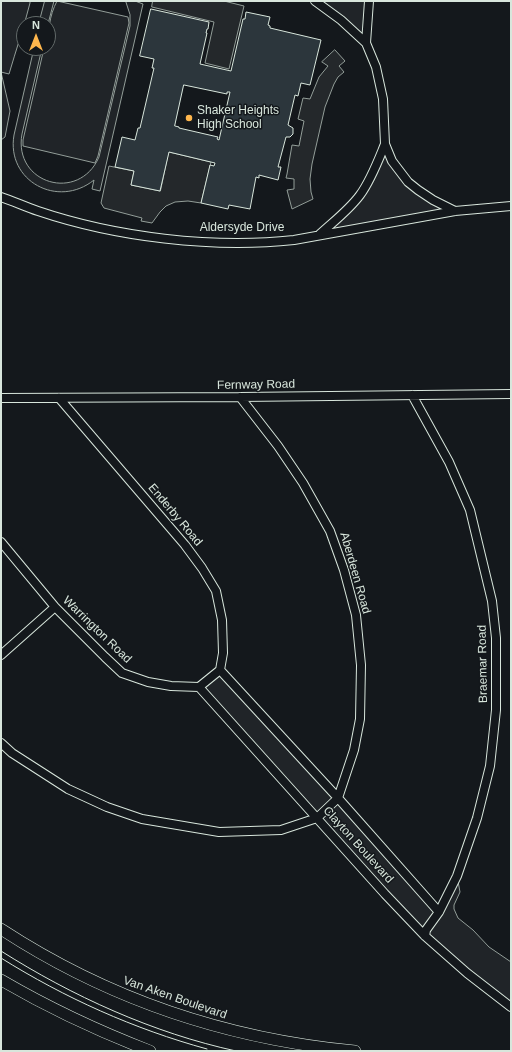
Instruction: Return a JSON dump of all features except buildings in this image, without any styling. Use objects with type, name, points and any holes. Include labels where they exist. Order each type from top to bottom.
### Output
[{"type":"main road","name":"Van Aken Boulevard","points":[[1,929],[91,980],[133,998],[177,1014],[218,1027],[264,1038],[308,1046],[355,1051]]},
{"type":"main road","points":[[1,980],[33,999],[69,1017],[150,1051]]},
{"type":"street","points":[[315,1],[341,20],[366,43],[376,67],[383,99],[385,144],[392,162],[408,182],[418,190],[455,212]]},
{"type":"street","points":[[366,43],[369,1]]},
{"type":"street","points":[[320,235],[360,195],[378,162],[385,144]]},
{"type":"street","name":"Aldersyde Drive","points":[[1,197],[38,211],[89,225],[128,233],[212,242],[270,242],[455,212],[511,206]]},
{"type":"street","name":"Fernway Road","points":[[1,398],[511,394]]},
{"type":"street","name":"Braemar Road","points":[[412,395],[449,462],[470,510],[492,601],[496,638],[496,710],[490,766],[477,818],[457,876],[425,936]]},
{"type":"street","name":"Aberdeen Road","points":[[240,397],[278,446],[303,483],[330,531],[344,570],[356,615],[362,665],[360,719],[354,750],[338,798],[317,818]]},
{"type":"street","name":"Enderby Road","points":[[58,398],[184,545],[202,568],[216,591],[222,620],[223,653],[220,670]]},
{"type":"street","name":"Warrington Road","points":[[1,542],[55,607],[122,673],[148,682],[171,686],[199,687]]},
{"type":"street","points":[[1,655],[55,607]]},
{"type":"street","points":[[199,687],[220,670]]},
{"type":"street","name":"Clayton Boulevard","points":[[220,670],[338,798],[439,912]]},
{"type":"street","name":"Clayton Boulevard","points":[[199,687],[385,894],[425,936],[511,1007]]},
{"type":"street","points":[[1,742],[12,753],[68,789],[107,807],[142,819],[219,832],[281,830],[317,818]]},
{"type":"shaded area","points":[[1,1],[30,1],[26,16],[16,16],[16,51],[9,74],[1,72]]},
{"type":"shaded area","points":[[45,1],[54,1],[50,16],[41,16]]},
{"type":"shaded area","points":[[57,1],[128,17],[129,23],[98,156],[95,163],[23,146],[23,140],[42,56],[56,56],[56,16],[52,16]]},
{"type":"shaded area","points":[[126,1],[135,1],[143,4],[100,191],[92,189],[94,180],[80,188],[65,192],[51,191],[38,186],[26,177],[18,166],[14,151],[14,135],[32,56],[40,56],[22,134],[22,151],[27,165],[37,175],[50,182],[63,183],[77,180],[90,171],[99,157],[130,26],[130,15]]},
{"type":"shaded area","points":[[153,1],[224,1],[244,6],[229,69],[205,63],[214,22],[152,7]]},
{"type":"shaded area","points":[[315,1],[369,1],[366,43]]},
{"type":"shaded area","points":[[335,50],[345,61],[339,66],[344,72],[338,77],[334,84],[325,107],[310,179],[313,199],[292,209],[287,190],[294,189],[294,179],[286,178],[292,145],[299,146],[304,121],[298,119],[303,98],[310,99],[319,77],[328,66],[322,62]]},
{"type":"shaded area","points":[[1,72],[10,111],[5,137],[1,140]]},
{"type":"shaded area","points":[[385,144],[408,182],[455,211],[320,235],[360,195]]},
{"type":"shaded area","points":[[169,152],[211,162],[201,203],[188,201],[175,202],[166,206],[152,223],[141,221],[142,218],[104,208],[101,203],[109,166],[134,171],[131,185],[160,191]]},
{"type":"shaded area","points":[[220,670],[439,912],[457,876],[460,892],[454,905],[454,909],[458,918],[473,930],[489,947],[511,962],[511,1007],[445,954],[199,687]]},
{"type":"tram line","points":[[1,951],[56,983],[114,1011],[174,1034],[236,1051]]},
{"type":"tram line","points":[[1,958],[25,973],[101,1011],[153,1032],[207,1049]]},
{"type":"place","name":"Shaker Heights High School","points":[[189,118]]}]
